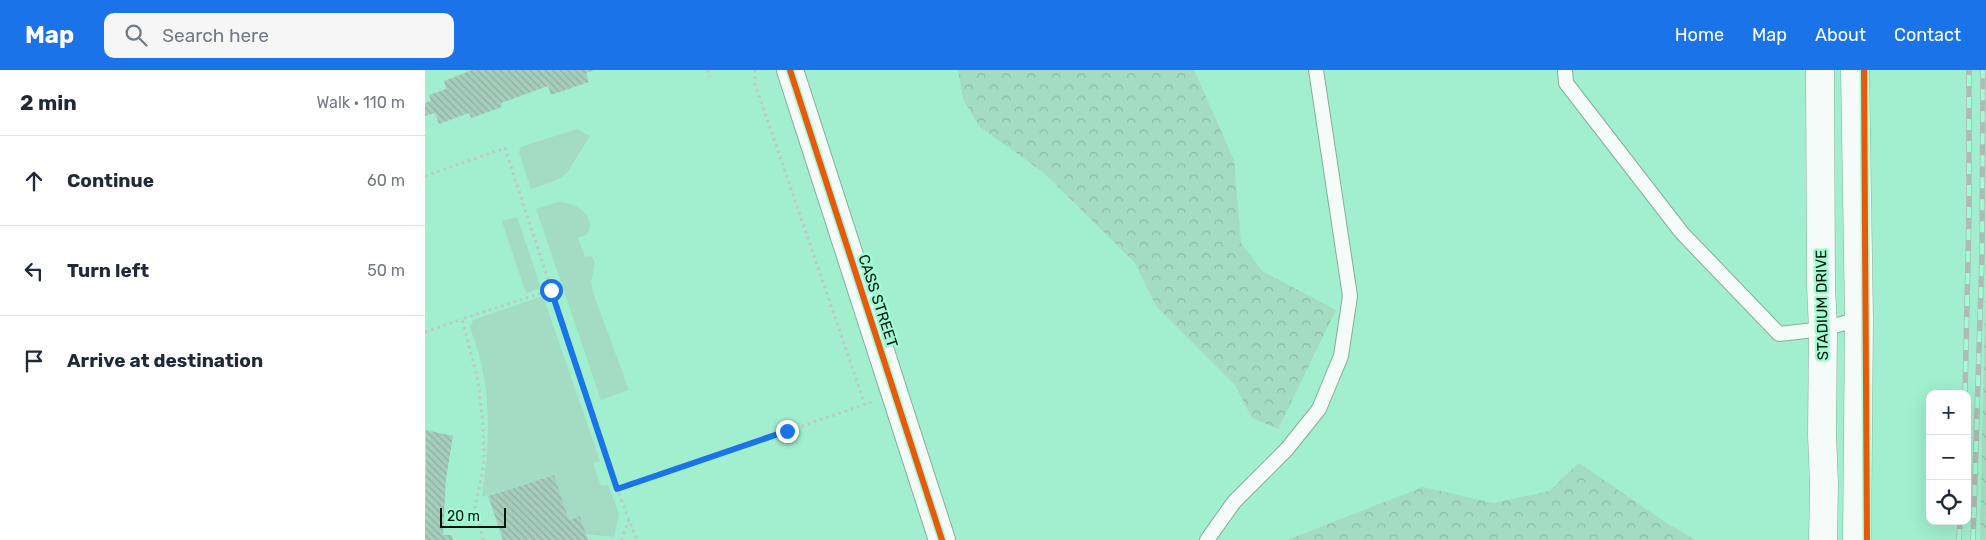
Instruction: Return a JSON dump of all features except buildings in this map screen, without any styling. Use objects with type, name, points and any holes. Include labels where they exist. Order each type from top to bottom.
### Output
[{"type":"main road","name":"STADIUM DRIVE","points":[[1820,70],[1823,540]]},
{"type":"main road","points":[[1855,70],[1859,319],[1857,540]]},
{"type":"street","name":"CASS STREET","points":[[790,70],[942,540]]},
{"type":"lane","points":[[1207,540],[1234,502],[1287,449],[1319,410],[1341,356],[1350,296],[1316,70]]},
{"type":"lane","points":[[1565,70],[1566,83],[1682,234],[1779,334],[1823,329],[1859,319]]},
{"type":"path","points":[[708,70],[710,77]]},
{"type":"path","points":[[755,70],[755,84],[761,104],[865,405]]},
{"type":"path","points":[[425,176],[505,148],[617,489],[637,540]]},
{"type":"path","points":[[425,332],[551,290]]},
{"type":"path","points":[[462,319],[478,381],[483,425],[483,465],[475,508],[483,540]]},
{"type":"path","points":[[617,489],[894,394]]},
{"type":"path","points":[[621,540],[629,518]]},
{"type":"shaded area","points":[[425,70],[1986,70],[1986,540],[425,540]]},
{"type":"green space","points":[[958,70],[1194,70],[1234,160],[1241,243],[1262,271],[1336,310],[1278,429],[1252,418],[1235,385],[1156,306],[1135,263],[1044,173],[979,126],[963,99]]},
{"type":"green space","points":[[577,129],[590,136],[567,173],[557,180],[531,189],[519,152],[521,147]]},
{"type":"green space","points":[[558,202],[578,207],[590,221],[587,235],[578,238],[585,257],[592,256],[595,263],[591,283],[595,298],[629,390],[601,400],[536,209]]},
{"type":"green space","points":[[517,217],[541,288],[526,293],[502,221]]},
{"type":"green space","points":[[1986,267],[1986,540],[1980,540]]},
{"type":"green space","points":[[543,296],[600,461],[593,463],[601,486],[608,485],[619,514],[614,537],[586,534],[580,516],[569,520],[554,475],[482,497],[487,454],[488,412],[483,370],[470,328],[473,320]]},
{"type":"green space","points":[[1579,463],[1668,524],[1696,540],[1287,540],[1423,487],[1494,503],[1549,491]]},
{"type":"railway","points":[[1965,390],[1969,214],[1969,70]]},
{"type":"railway","points":[[1973,540],[1982,256],[1983,70]]},
{"type":"railway","points":[[1959,540],[1960,525]]},
{"type":"cycle path","points":[[790,70],[942,540]]},
{"type":"cycle path","points":[[1864,70],[1867,540]]},
{"type":"route","points":[[551,290],[617,489],[787,431]]}]
